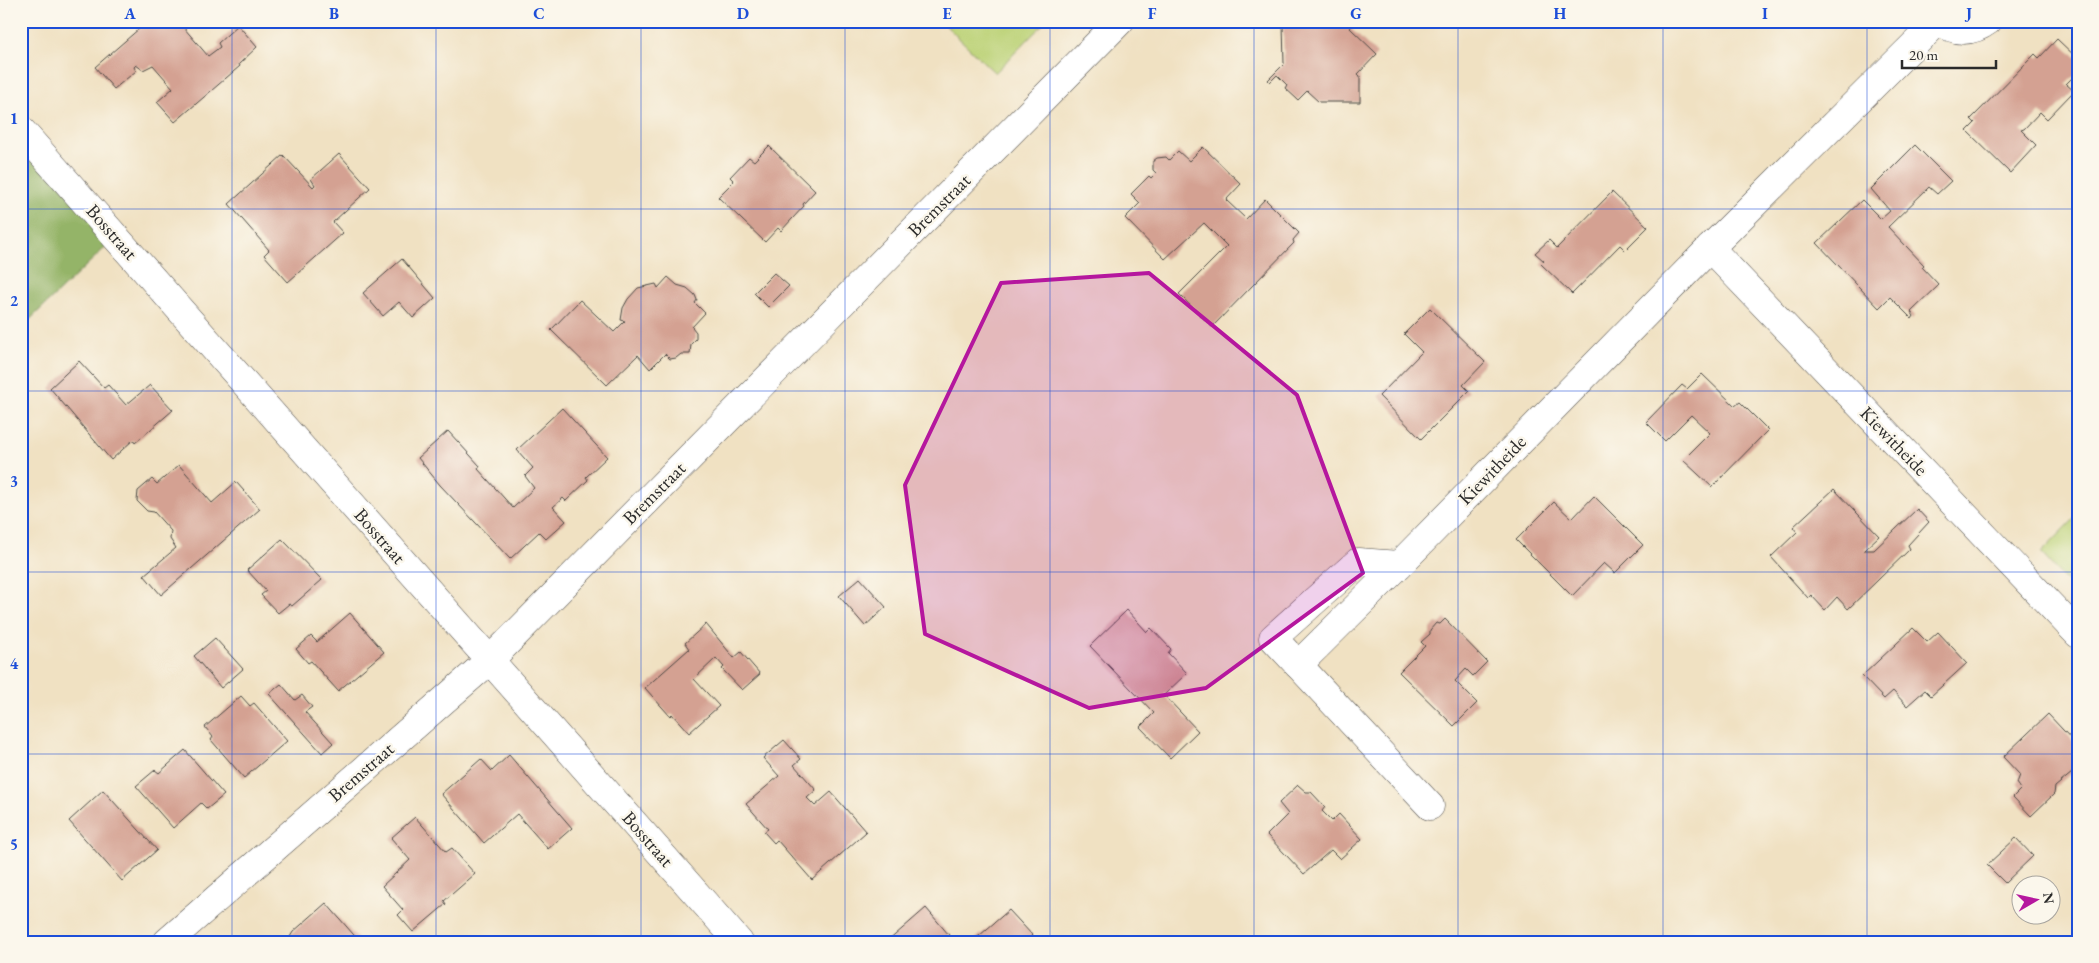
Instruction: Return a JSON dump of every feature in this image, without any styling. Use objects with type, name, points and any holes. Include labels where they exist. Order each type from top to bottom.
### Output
[{"type":"street","name":"Bremstraat","points":[[167,942],[490,660],[1120,21]]},
{"type":"street","name":"Kiewitheide","points":[[1298,665],[1710,248],[1939,21],[1948,28],[1959,31],[1970,30],[1988,21]]},
{"type":"street","name":"Bosstraat","points":[[21,130],[738,942]]},
{"type":"street","name":"Kiewitheide","points":[[1710,248],[2078,634]]},
{"type":"street","points":[[1399,564],[1358,562],[1273,638],[1430,806]]},
{"type":"highlighted area","points":[[1149,273],[1297,395],[1363,573],[1206,688],[1089,708],[925,634],[905,485],[1001,283]]},
{"type":"green space","points":[[941,21],[1046,21],[995,73]]},
{"type":"green space","points":[[21,139],[110,243],[21,328]]},
{"type":"green space","points":[[2078,515],[2078,594],[2041,553]]},
{"type":"building","points":[[148,21],[178,21],[208,56],[220,47],[218,43],[238,25],[257,47],[239,64],[240,66],[175,122],[157,102],[173,88],[153,65],[143,70],[136,65],[134,67],[136,71],[114,89],[95,67]]},
{"type":"building","points":[[1308,21],[1352,21],[1354,23],[1350,28],[1377,54],[1358,74],[1360,76],[1360,102],[1319,102],[1307,91],[1298,100],[1285,88],[1287,85],[1277,75],[1270,82],[1268,80],[1284,64],[1283,24],[1306,23]]},
{"type":"building","points":[[2057,39],[2078,59],[2078,72],[2066,84],[2074,91],[2047,119],[2040,112],[2021,130],[2036,145],[2010,173],[1967,131],[1975,123],[1971,119],[2035,54],[2039,58]]},
{"type":"building","points":[[1915,145],[1951,181],[1937,194],[1929,187],[1888,227],[1924,265],[1922,267],[1939,285],[1911,312],[1914,316],[1912,319],[1890,297],[1879,308],[1817,243],[1862,200],[1881,219],[1890,211],[1871,189]]},
{"type":"building","points":[[769,146],[815,191],[781,231],[778,228],[765,242],[718,197],[734,181],[730,177],[749,157],[754,161]]},
{"type":"building","points":[[1203,147],[1241,184],[1226,200],[1246,219],[1265,199],[1299,233],[1293,240],[1294,243],[1212,327],[1179,294],[1227,246],[1204,223],[1165,259],[1125,218],[1140,203],[1131,194],[1149,176],[1151,178],[1156,173],[1153,170],[1153,161],[1157,158],[1166,157],[1169,160],[1178,151],[1189,161]]},
{"type":"building","points":[[339,154],[370,188],[333,222],[343,233],[288,282],[264,255],[269,250],[229,204],[283,155],[313,187],[315,185],[311,179]]},
{"type":"building","points":[[1612,192],[1648,227],[1625,250],[1620,245],[1572,294],[1541,264],[1544,261],[1535,253],[1549,240],[1557,248]]},
{"type":"building","points":[[402,259],[435,298],[413,318],[399,302],[383,316],[363,293]]},
{"type":"building","points":[[774,273],[789,286],[768,307],[754,293]]},
{"type":"building","points":[[668,277],[677,285],[687,288],[695,295],[697,300],[695,303],[705,313],[692,327],[696,332],[696,339],[691,344],[690,354],[681,354],[676,358],[670,359],[665,354],[650,369],[638,355],[607,385],[551,330],[580,300],[614,332],[625,321],[621,320],[623,308],[638,288],[656,284],[658,288]]},
{"type":"building","points":[[1430,308],[1485,362],[1463,385],[1469,391],[1421,439],[1379,396],[1422,352],[1404,334]]},
{"type":"building","points":[[79,361],[104,388],[108,385],[126,405],[150,385],[173,410],[135,443],[133,440],[111,460],[50,388]]},
{"type":"building","points":[[1702,374],[1735,406],[1740,402],[1768,430],[1712,487],[1683,460],[1710,433],[1691,415],[1665,441],[1646,422],[1682,385],[1687,389]]},
{"type":"building","points":[[562,408],[607,457],[586,477],[588,480],[566,501],[563,498],[553,507],[566,521],[546,539],[539,532],[510,559],[440,485],[418,458],[448,431],[480,466],[478,469],[513,508],[534,488],[525,476],[533,468],[517,450]]},
{"type":"building","points":[[179,465],[212,503],[236,482],[260,509],[161,595],[144,575],[176,548],[170,539],[171,531],[154,512],[147,511],[137,501],[138,491],[152,479],[157,484]]},
{"type":"building","points":[[1834,489],[1879,536],[1864,550],[1874,550],[1917,509],[1929,522],[1908,545],[1910,549],[1848,609],[1837,597],[1825,610],[1811,595],[1808,598],[1771,557],[1797,532],[1793,527]]},
{"type":"building","points":[[1594,496],[1643,545],[1615,573],[1604,563],[1572,596],[1516,540],[1554,502],[1572,519]]},
{"type":"building","points":[[282,539],[322,580],[292,606],[289,604],[278,613],[261,595],[266,591],[247,570]]},
{"type":"building","points":[[860,578],[886,607],[865,626],[839,596]]},
{"type":"building","points":[[1127,610],[1147,632],[1151,628],[1171,649],[1168,653],[1187,673],[1164,695],[1198,731],[1170,758],[1140,727],[1154,713],[1090,646]]},
{"type":"building","points":[[350,613],[384,652],[338,691],[311,661],[308,663],[296,649],[311,636],[317,642]]},
{"type":"building","points":[[1445,619],[1487,662],[1473,676],[1466,669],[1455,681],[1477,703],[1454,726],[1399,672],[1425,646],[1421,642],[1430,634],[1430,630],[1436,623],[1440,624]]},
{"type":"building","points":[[706,624],[734,658],[741,652],[760,674],[742,690],[722,669],[724,667],[716,658],[694,679],[719,706],[689,733],[672,714],[670,716],[645,688],[689,649],[685,643]]},
{"type":"building","points":[[1913,628],[1927,642],[1938,632],[1967,663],[1931,696],[1925,690],[1907,706],[1893,691],[1884,699],[1862,676]]},
{"type":"building","points":[[215,638],[243,669],[221,688],[194,656]]},
{"type":"building","points":[[281,684],[295,700],[302,695],[312,707],[305,712],[333,743],[322,753],[269,694]]},
{"type":"building","points":[[241,696],[250,706],[254,703],[287,741],[244,778],[211,740],[213,737],[205,727]]},
{"type":"building","points":[[2048,714],[2078,746],[2078,768],[2055,787],[2054,794],[2031,816],[2013,797],[2021,789],[2017,783],[2020,775],[2003,757]]},
{"type":"building","points":[[784,740],[801,759],[794,765],[816,790],[807,798],[815,806],[831,792],[866,832],[812,880],[777,840],[774,843],[764,832],[768,829],[746,804],[779,776],[763,758]]},
{"type":"building","points":[[185,750],[224,795],[207,809],[201,803],[173,828],[136,786],[155,770],[159,773]]},
{"type":"building","points":[[509,755],[572,828],[548,849],[517,814],[484,843],[441,794],[481,759],[492,771]]},
{"type":"building","points":[[1298,785],[1306,792],[1311,792],[1325,807],[1322,811],[1332,821],[1339,814],[1362,839],[1340,859],[1331,850],[1304,874],[1267,835],[1288,814],[1279,803]]},
{"type":"building","points":[[103,790],[157,850],[122,881],[69,821]]},
{"type":"building","points":[[415,817],[446,852],[452,848],[475,874],[444,901],[446,904],[413,932],[398,915],[403,910],[382,886],[410,860],[391,838]]},
{"type":"building","points":[[2016,838],[2033,856],[2005,883],[1987,865]]},
{"type":"building","points":[[326,903],[360,942],[287,942],[293,932]]},
{"type":"building","points":[[926,908],[955,942],[887,942]]},
{"type":"building","points":[[1009,910],[1033,936],[1027,942],[972,942]]}]
